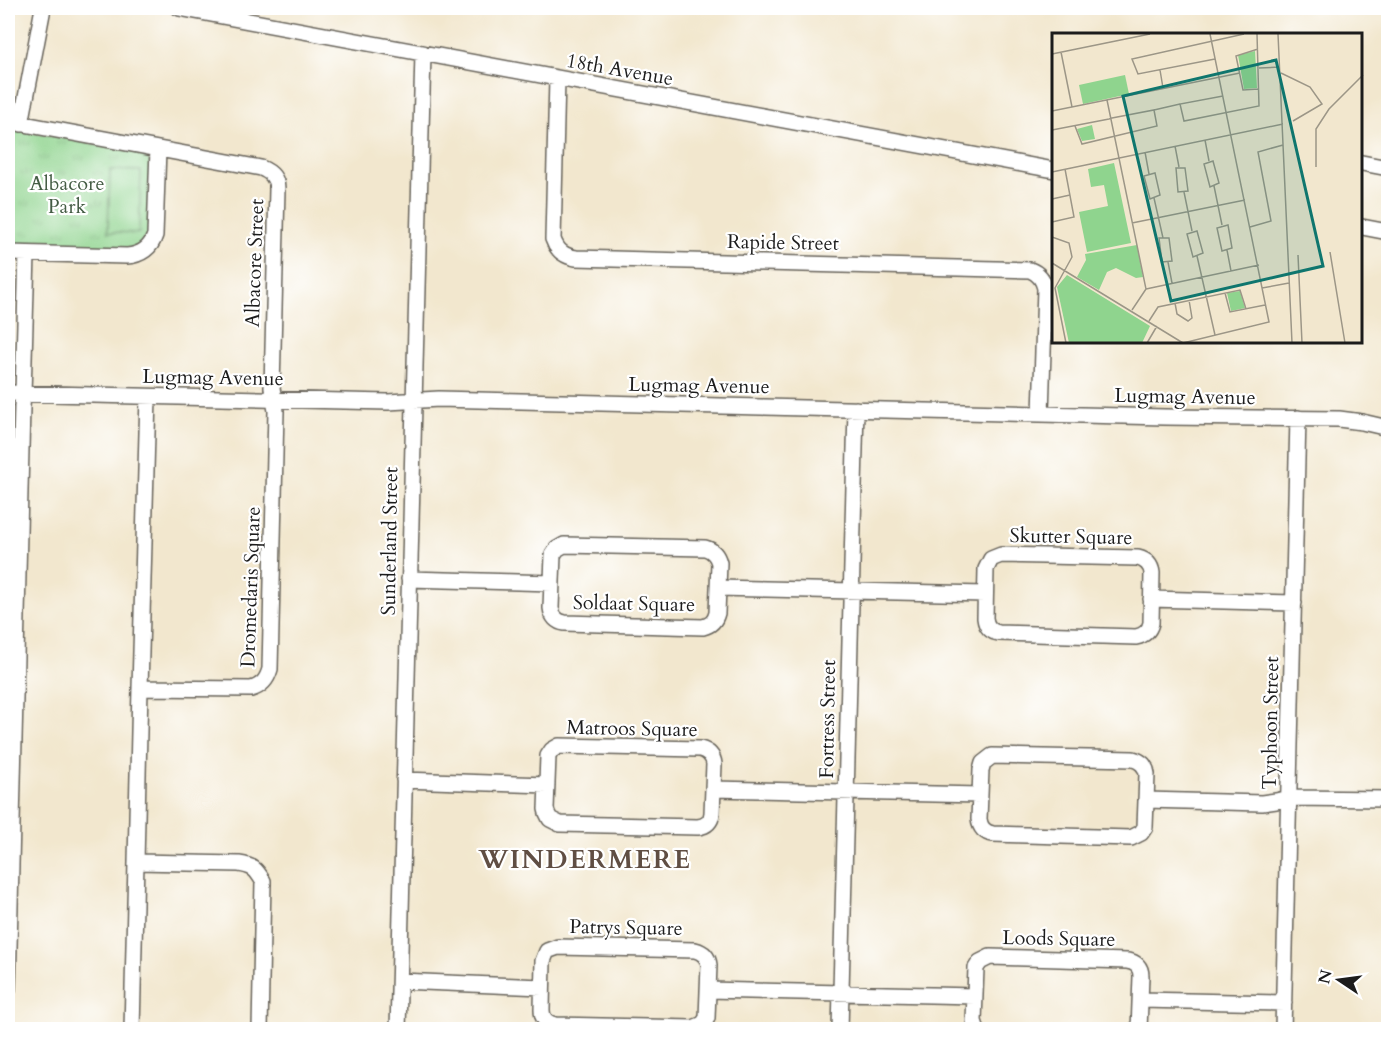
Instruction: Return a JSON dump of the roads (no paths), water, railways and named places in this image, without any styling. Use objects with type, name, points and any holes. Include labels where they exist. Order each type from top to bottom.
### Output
[{"type":"street","points":[[14,122],[43,8]]},
{"type":"street","name":"18th Avenue","points":[[179,8],[1052,170]]},
{"type":"street","name":"Sunderland Street","points":[[398,1029],[423,53]]},
{"type":"street","name":"Rapide Street","points":[[557,79],[554,239],[559,251],[576,258],[1030,270],[1038,274],[1045,288],[1041,414]]},
{"type":"street","name":"Albacore Street","points":[[14,122],[261,168],[269,172],[275,180],[277,189],[272,388],[274,400]]},
{"type":"street","points":[[8,253],[134,256],[146,250],[155,235],[158,149]]},
{"type":"street","points":[[1363,163],[1389,168]]},
{"type":"street","points":[[1363,227],[1389,232]]},
{"type":"street","points":[[8,989],[10,769],[27,254]]},
{"type":"street","name":"Lugmag Avenue","points":[[8,393],[388,402],[439,399],[1339,419],[1389,428]]},
{"type":"street","points":[[132,1029],[148,397]]},
{"type":"street","name":"Dromedaris Square","points":[[140,688],[250,689],[264,682],[268,677],[276,411],[274,400]]},
{"type":"street","name":"Fortress Street","points":[[840,1029],[856,409]]},
{"type":"street","name":"Typhoon Street","points":[[1283,1029],[1298,418]]},
{"type":"street","name":"Soldaat Square","points":[[564,545],[705,548],[712,550],[718,559],[717,616],[706,626],[565,623],[555,618],[552,612],[552,583],[553,555],[564,545]]},
{"type":"street","name":"Skutter Square","points":[[997,555],[1138,558],[1145,561],[1152,569],[1150,626],[1140,636],[999,633],[992,631],[985,622],[985,594],[987,565],[997,555]]},
{"type":"street","name":"Soldaat Square","points":[[409,579],[552,583]]},
{"type":"street","name":"Soldaat Square","points":[[718,588],[851,591]]},
{"type":"street","points":[[851,591],[985,594]]},
{"type":"street","points":[[1151,599],[1294,603]]},
{"type":"street","name":"Matroos Square","points":[[562,746],[704,750],[713,760],[713,789],[710,820],[701,827],[557,823],[550,819],[547,813],[548,756],[552,750],[562,746]]},
{"type":"street","points":[[992,756],[1133,759],[1140,762],[1146,771],[1145,827],[1141,834],[1134,837],[993,834],[986,832],[980,823],[980,795],[981,766],[992,756]]},
{"type":"street","points":[[404,780],[547,785]]},
{"type":"street","points":[[713,789],[980,795]]},
{"type":"street","points":[[1146,800],[1262,803],[1289,798],[1389,799]]},
{"type":"street","points":[[136,862],[239,864],[257,870],[263,881],[260,1029]]},
{"type":"street","name":"Patrys Square","points":[[558,947],[699,951],[708,961],[707,1018],[703,1024],[693,1028],[552,1024],[545,1020],[542,1014],[542,987],[543,957],[547,951],[558,947]]},
{"type":"street","name":"Loods Square","points":[[977,1029],[974,1021],[975,971],[978,964],[986,958],[1131,962],[1137,965],[1141,972],[1139,1029]]},
{"type":"street","points":[[400,981],[542,987]]},
{"type":"street","points":[[708,990],[975,996]]},
{"type":"street","points":[[1141,1000],[1284,1004]]},
{"type":"district","name":"WINDERMERE","points":[[585,859]]},
{"type":"park label","name":"Albacore Park","points":[[66,194]]}]
